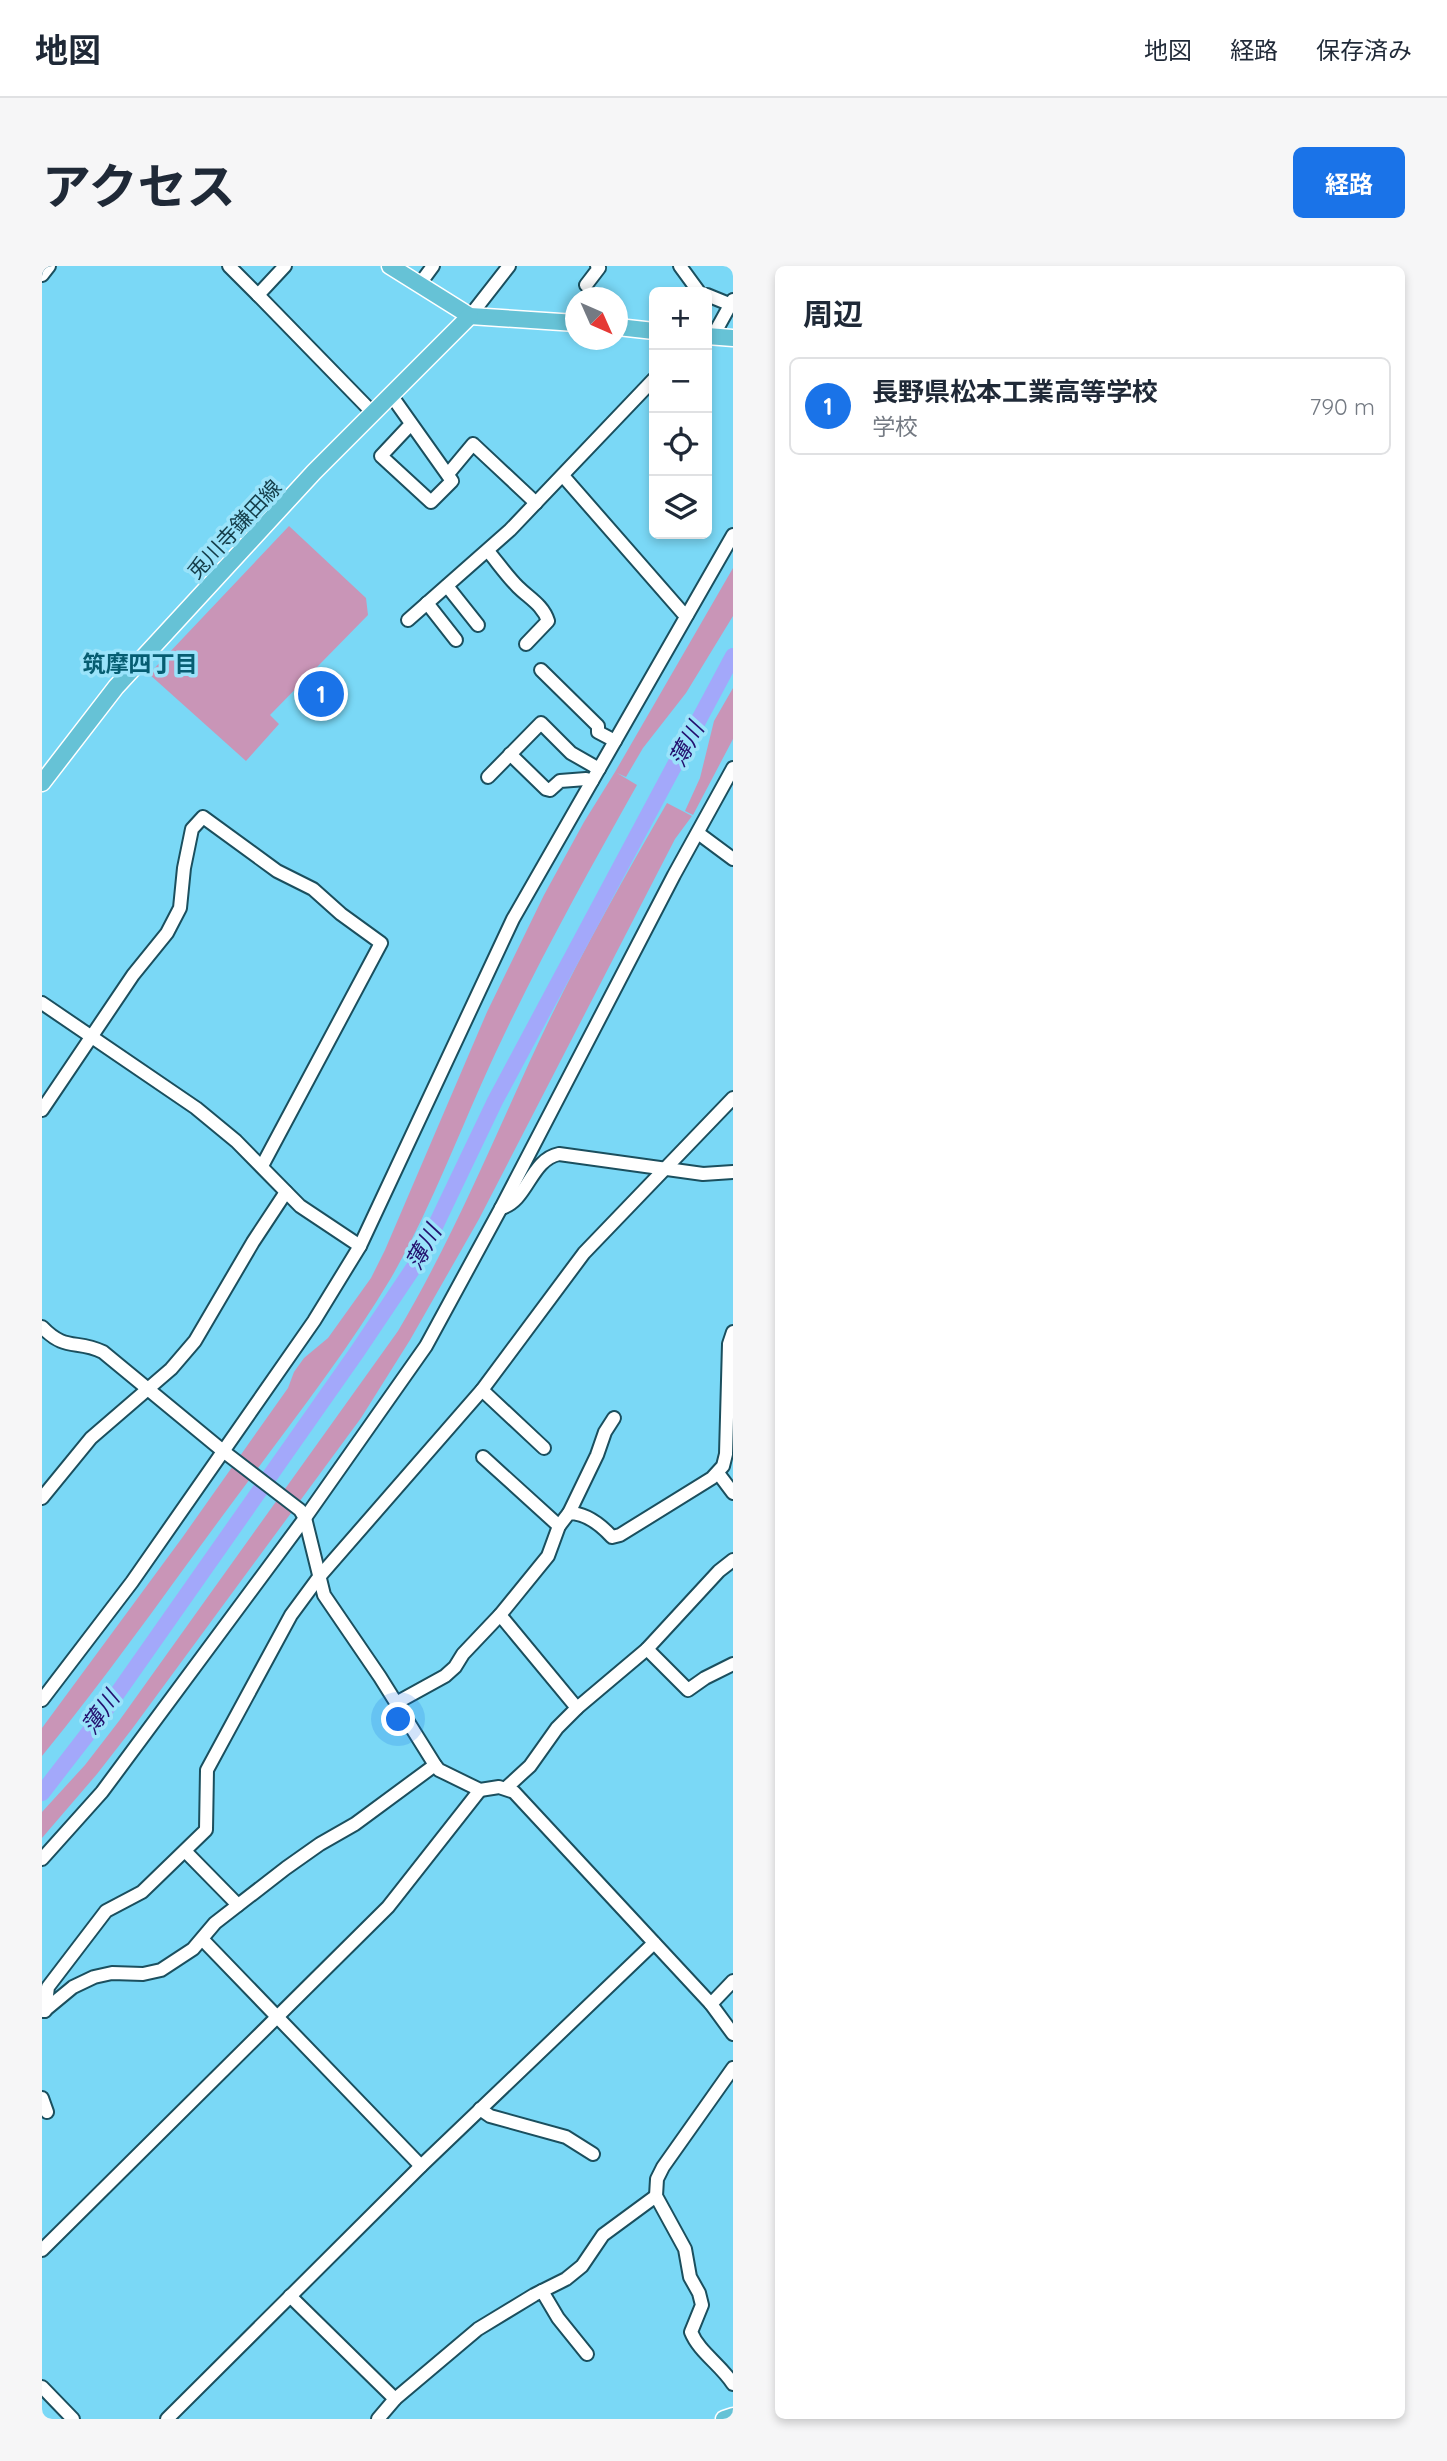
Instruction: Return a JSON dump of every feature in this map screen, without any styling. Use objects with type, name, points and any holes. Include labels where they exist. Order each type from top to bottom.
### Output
[{"type":"main road","points":[[390,266],[470,316],[565,322]]},
{"type":"main road","name":"兎川寺鎌田線","points":[[42,783],[116,687],[372,412],[470,316]]},
{"type":"main road","points":[[628,328],[649,330]]},
{"type":"main road","points":[[712,336],[733,338]]},
{"type":"main road","points":[[724,2419],[733,2416]]},
{"type":"street","points":[[42,275],[49,266]]},
{"type":"street","points":[[229,266],[372,412]]},
{"type":"street","points":[[258,295],[285,266]]},
{"type":"street","points":[[419,285],[433,266]]},
{"type":"street","points":[[586,285],[597,266]]},
{"type":"street","points":[[680,266],[695,287]]},
{"type":"street","points":[[470,316],[505,267]]},
{"type":"street","points":[[712,296],[731,302],[712,333]]},
{"type":"street","points":[[408,620],[488,551],[564,477],[649,384]]},
{"type":"street","points":[[391,395],[453,481],[431,502],[382,456],[411,424]]},
{"type":"street","points":[[448,474],[473,444],[537,503]]},
{"type":"street","points":[[564,477],[687,615]]},
{"type":"street","points":[[43,1696],[227,1454],[360,1246],[513,919],[733,535]]},
{"type":"street","points":[[488,551],[520,590],[529,594],[545,613],[548,621],[526,644]]},
{"type":"street","points":[[447,586],[478,625]]},
{"type":"street","points":[[428,603],[456,640]]},
{"type":"street","points":[[541,670],[598,726],[598,732],[615,741]]},
{"type":"street","points":[[488,777],[541,723],[595,775]]},
{"type":"street","points":[[510,754],[550,790],[560,781],[595,775]]},
{"type":"street","points":[[42,1859],[102,1792],[426,1346],[501,1208],[661,899],[733,768]]},
{"type":"street","points":[[42,1110],[133,975],[167,933],[180,908],[192,829],[203,817],[277,871],[313,889],[341,914],[381,943],[262,1166]]},
{"type":"street","points":[[698,833],[733,859]]},
{"type":"street","points":[[42,1003],[196,1108],[316,1218],[360,1246]]},
{"type":"street","points":[[44,2012],[48,1987],[106,1910],[142,1892],[206,1830],[207,1770],[291,1615],[319,1577],[482,1390],[584,1253],[733,1098]]},
{"type":"street","points":[[501,1208],[511,1205],[542,1162],[550,1156],[569,1155],[703,1174],[733,1172]]},
{"type":"street","points":[[42,1498],[91,1437],[171,1369],[195,1341],[253,1242],[286,1192]]},
{"type":"street","points":[[42,1326],[54,1339],[93,1347],[103,1352],[303,1514],[324,1595],[439,1770],[480,1790],[506,1788],[514,1792],[710,2004],[733,2034]]},
{"type":"street","points":[[569,1513],[590,1519],[612,1537],[620,1535],[718,1474],[726,1454],[729,1343],[733,1332]]},
{"type":"street","points":[[482,1390],[544,1448]]},
{"type":"street","points":[[396,1703],[445,1676],[548,1556],[559,1525],[569,1513],[605,1432],[614,1418]]},
{"type":"street","points":[[483,1457],[559,1525]]},
{"type":"street","points":[[718,1474],[733,1493]]},
{"type":"street","points":[[506,1788],[530,1766],[557,1728],[647,1649],[733,1560]]},
{"type":"street","points":[[500,1615],[577,1708]]},
{"type":"street","points":[[647,1649],[688,1690],[733,1664]]},
{"type":"street","points":[[44,2012],[73,1987],[94,1977],[112,1973],[143,1974],[161,1970],[193,1950],[215,1923],[286,1868],[355,1824],[435,1765]]},
{"type":"street","points":[[42,2250],[388,1907],[480,1790]]},
{"type":"street","points":[[184,1851],[238,1905]]},
{"type":"street","points":[[203,1940],[421,2166]]},
{"type":"street","points":[[167,2419],[421,2166],[654,1943]]},
{"type":"street","points":[[710,2004],[733,1981]]},
{"type":"street","points":[[733,2068],[663,2167],[657,2179],[656,2196],[685,2249],[690,2277],[699,2293],[702,2305],[691,2332],[694,2341],[729,2369],[733,2384]]},
{"type":"street","points":[[42,2098],[47,2112]]},
{"type":"street","points":[[480,2109],[490,2116],[566,2137],[593,2154]]},
{"type":"street","points":[[379,2419],[395,2399],[478,2329],[566,2279],[582,2266],[603,2235],[656,2196]]},
{"type":"street","points":[[542,2291],[558,2318],[587,2354]]},
{"type":"street","points":[[290,2296],[395,2399]]},
{"type":"street","points":[[42,2387],[73,2419]]},
{"type":"shaded area","points":[[289,526],[366,598],[368,615],[270,715],[279,724],[246,761],[149,674]]},
{"type":"shaded area","points":[[733,568],[733,616],[686,693],[643,748],[626,777],[617,773],[637,785],[528,986],[420,1224],[391,1278],[316,1390],[116,1661],[42,1756],[42,1728],[182,1538],[288,1388],[294,1372],[304,1358],[328,1338],[371,1278],[487,1012],[544,895]]},
{"type":"shaded area","points":[[733,688],[733,739],[693,815],[685,811],[700,778],[714,721]]},
{"type":"shaded area","points":[[667,803],[692,816],[675,839],[479,1219],[410,1340],[361,1418],[132,1729],[42,1838],[42,1812],[85,1765],[119,1721],[398,1331],[451,1232],[561,996]]},
{"type":"waterway","name":"薄川","points":[[42,1793],[100,1718],[420,1258],[495,1101],[733,656]]},
{"type":"place","name":"長野県松本工業高等学校","points":[[321,694]]},
{"type":"district","name":"筑摩四丁目","points":[[140,663]]}]
